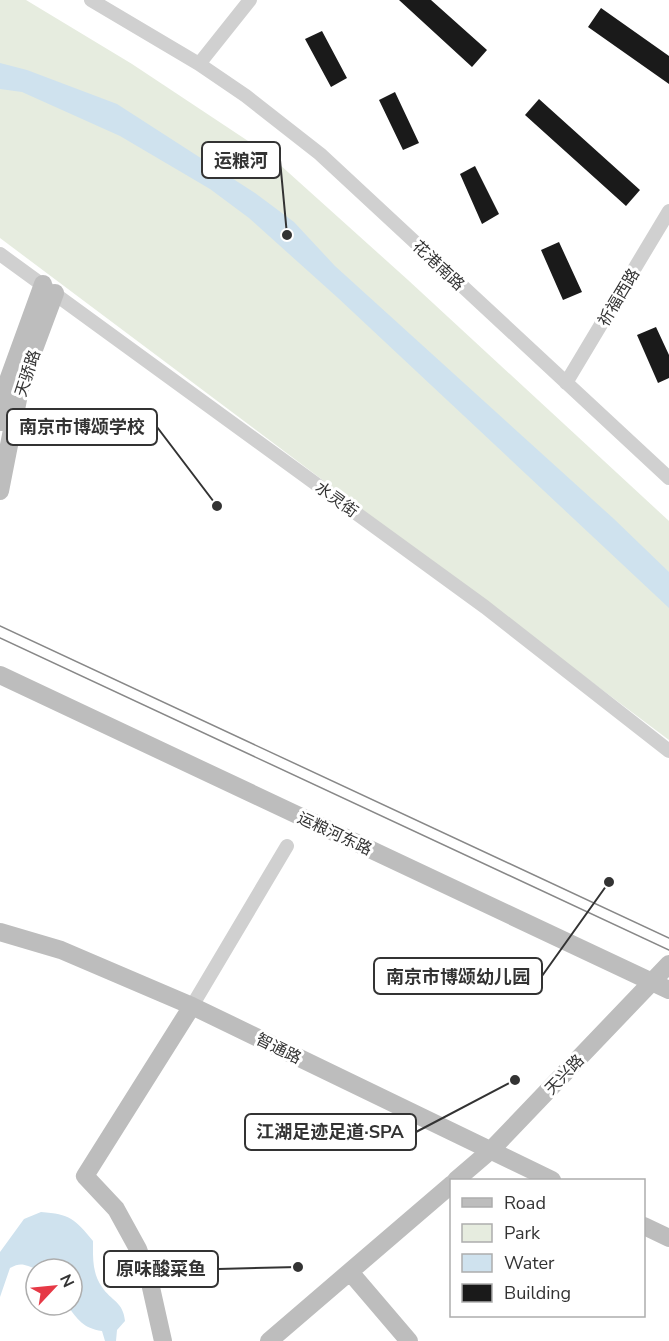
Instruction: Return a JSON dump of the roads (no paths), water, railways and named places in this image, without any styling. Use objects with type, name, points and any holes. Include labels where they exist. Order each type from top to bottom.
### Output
[{"type":"street","name":"花港南路","points":[[91,0],[199,64],[246,96],[320,154],[669,478]]},
{"type":"street","points":[[199,64],[250,0]]},
{"type":"street","name":"祈福西路","points":[[566,382],[669,212]]},
{"type":"street","name":"水灵街","points":[[0,254],[485,607],[669,751]]},
{"type":"street","name":"天骄路","points":[[0,422],[7,383],[49,289]]},
{"type":"street","name":"天骄路","points":[[0,491],[21,384],[49,289]]},
{"type":"street","name":"运粮河东路","points":[[0,675],[661,986]]},
{"type":"street","points":[[163,1341],[150,1283],[138,1249],[116,1209],[85,1176],[192,1006],[287,846]]},
{"type":"street","name":"智通路","points":[[0,932],[61,950],[192,1006],[550,1179]]},
{"type":"street","name":"天兴路","points":[[457,1179],[491,1150],[661,986],[669,964]]},
{"type":"street","points":[[269,1341],[450,1186]]},
{"type":"street","points":[[645,1226],[669,1238]]},
{"type":"street","points":[[350,1272],[409,1341]]},
{"type":"water","points":[[0,63],[27,70],[117,104],[255,193],[294,222],[335,266],[614,519],[669,572],[669,608],[338,298],[249,218],[210,189],[120,136],[22,92],[0,89]]},
{"type":"water","points":[[41,1212],[59,1214],[71,1219],[93,1241],[96,1276],[105,1292],[119,1305],[124,1314],[125,1321],[117,1330],[116,1341],[105,1341],[102,1331],[90,1328],[76,1317],[84,1317],[84,1257],[24,1257],[24,1265],[10,1268],[0,1297],[0,1252],[24,1219]]},
{"type":"tram line","points":[[0,626],[669,938]]},
{"type":"tram line","points":[[0,638],[669,950]]},
{"type":"place","name":"运粮河","points":[[287,235]]},
{"type":"place","name":"南京市博颂学校","points":[[217,506]]},
{"type":"place","name":"南京市博颂幼儿园","points":[[609,882]]},
{"type":"place","name":"江湖足迹足道·SPA","points":[[515,1080]]},
{"type":"place","name":"原味酸菜鱼","points":[[298,1267]]}]
